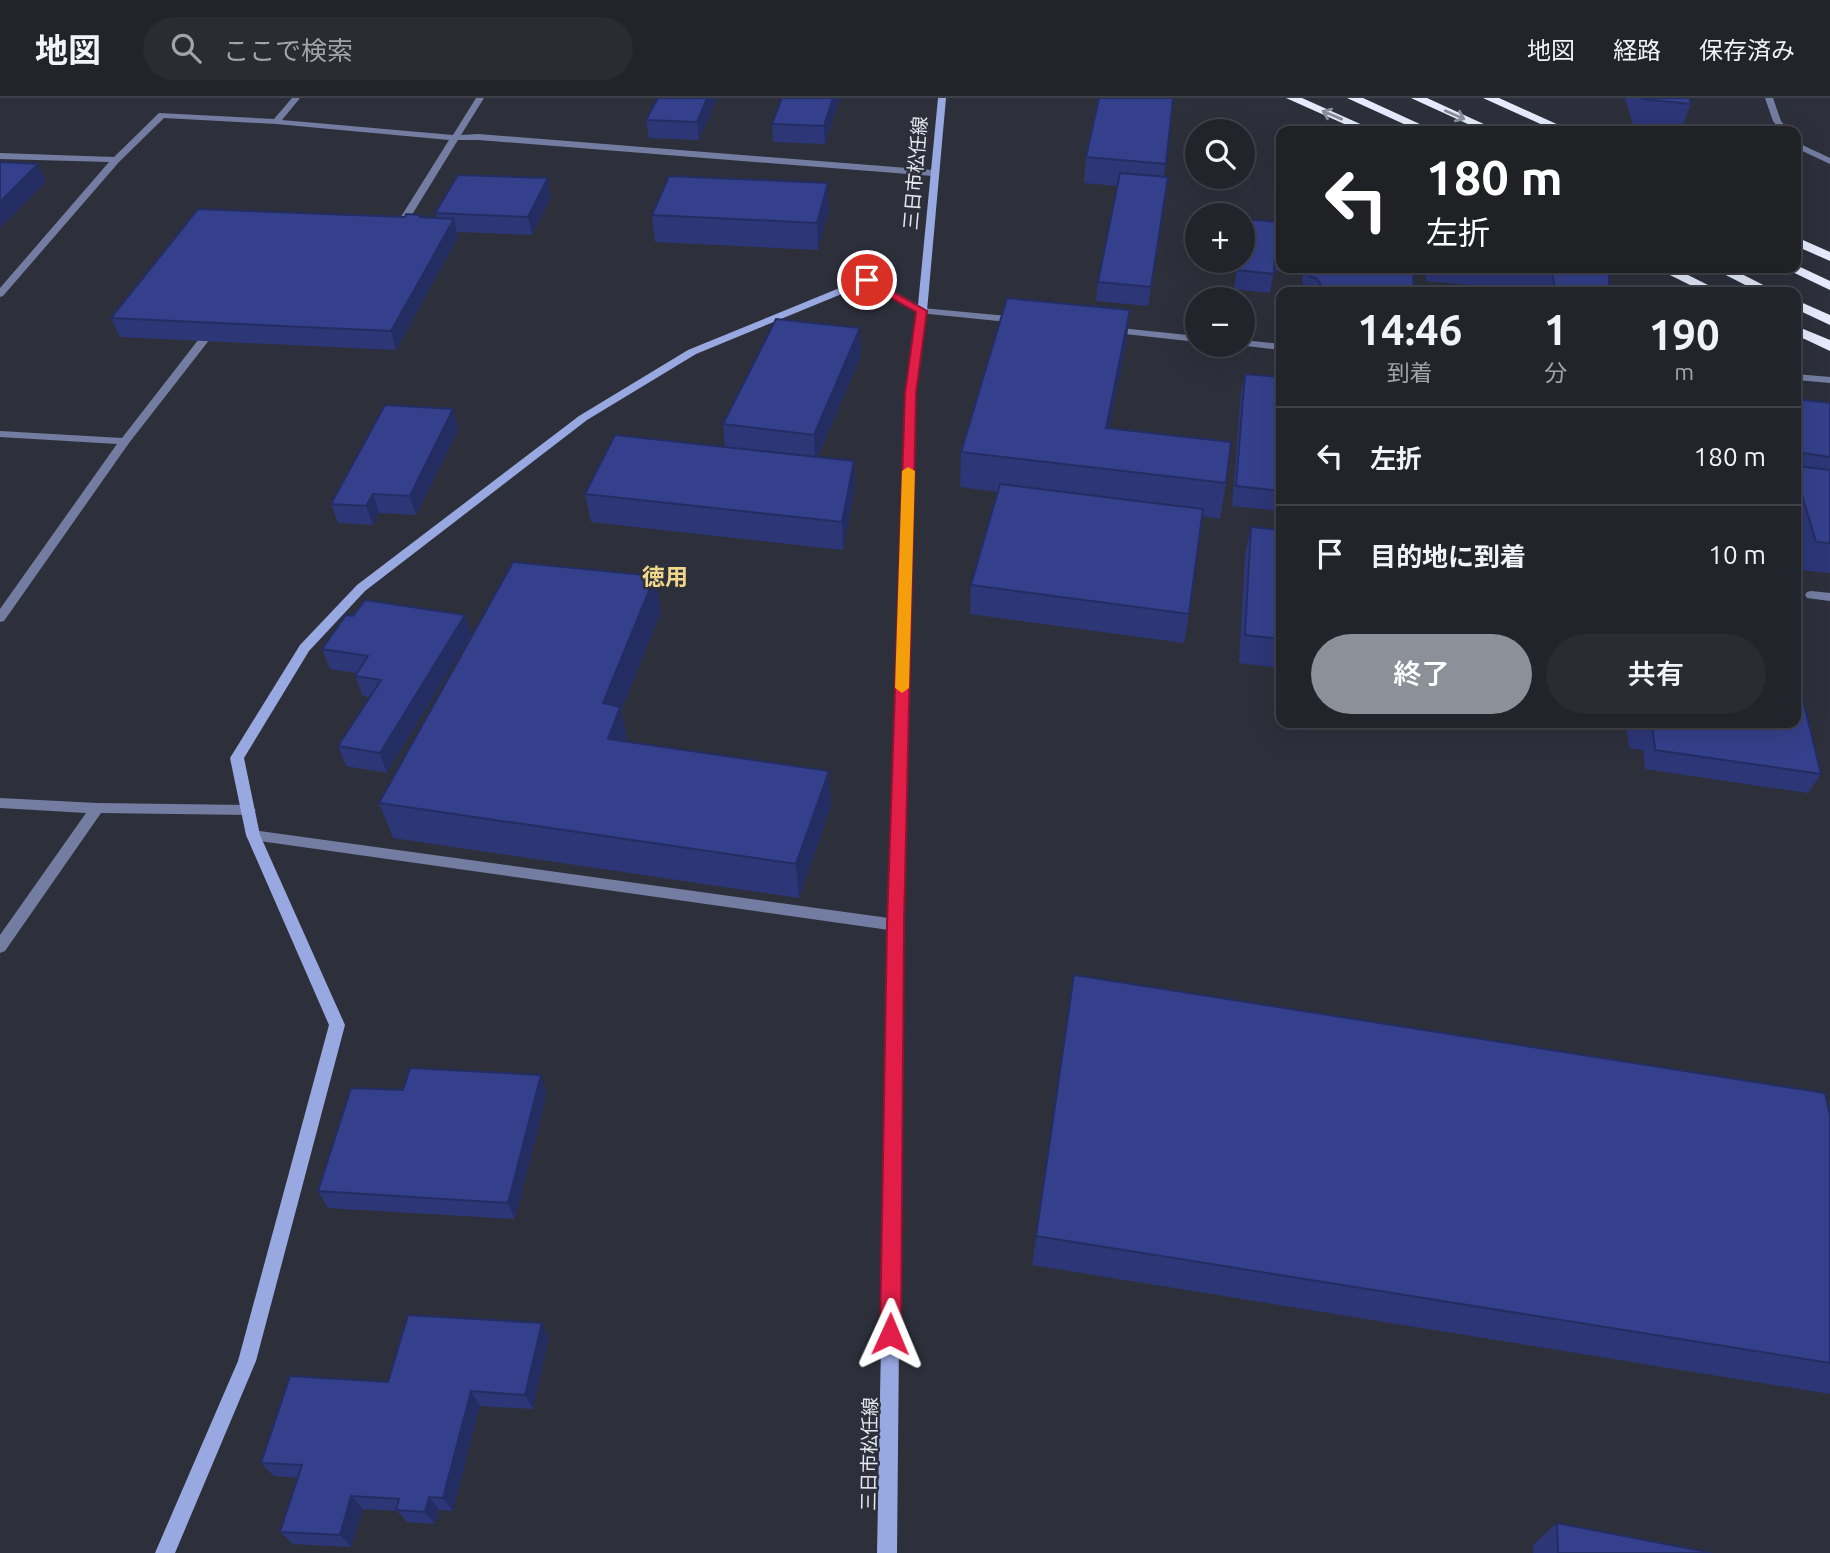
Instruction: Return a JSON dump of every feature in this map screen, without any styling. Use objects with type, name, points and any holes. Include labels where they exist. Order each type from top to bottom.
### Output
[{"type":"highway","points":[[1293,98],[1358,126]]},
{"type":"highway","points":[[1353,98],[1417,126]]},
{"type":"highway","points":[[1417,98],[1481,126]]},
{"type":"highway","points":[[1489,98],[1554,126]]},
{"type":"highway","points":[[1801,243],[1830,257]]},
{"type":"highway","points":[[1674,273],[1705,287]]},
{"type":"highway","points":[[1730,273],[1759,287]]},
{"type":"highway","points":[[1801,273],[1830,286]]},
{"type":"highway","points":[[1801,306],[1830,321]]},
{"type":"highway","points":[[1801,332],[1830,346]]},
{"type":"main road","name":"三日市松任線","points":[[887,1553],[896,925],[911,393],[922,311],[942,98]]},
{"type":"main road","points":[[165,1553],[247,1361],[337,1025],[253,835],[237,758],[304,648],[361,588],[583,418],[692,352],[867,280],[922,311]]},
{"type":"street","points":[[276,122],[296,98]]},
{"type":"street","points":[[387,226],[400,226],[480,98]]},
{"type":"street","points":[[1769,98],[1781,126]]},
{"type":"street","points":[[0,294],[116,160],[162,115],[933,173]]},
{"type":"street","points":[[1801,147],[1830,161]]},
{"type":"street","points":[[0,156],[116,160]]},
{"type":"street","points":[[0,277],[14,278]]},
{"type":"street","points":[[922,311],[1032,322]]},
{"type":"street","points":[[0,618],[125,441],[218,323]]},
{"type":"street","points":[[1101,329],[1185,338]]},
{"type":"street","points":[[1255,344],[1276,346]]},
{"type":"street","points":[[1801,377],[1830,380]]},
{"type":"street","points":[[0,434],[125,441]]},
{"type":"street","points":[[1811,595],[1830,597]]},
{"type":"street","points":[[0,803],[97,808],[249,810]]},
{"type":"street","points":[[0,947],[97,808]]},
{"type":"street","points":[[253,835],[896,925]]},
{"type":"building","points":[[658,98],[707,98],[697,122],[646,120]]},
{"type":"building","points":[[782,98],[833,98],[824,126],[772,124]]},
{"type":"building","points":[[1099,98],[1173,98],[1166,164],[1086,157]]},
{"type":"building","points":[[1689,98],[1691,104],[1642,99]]},
{"type":"building","points":[[0,162],[38,164],[0,202]]},
{"type":"building","points":[[1120,173],[1168,177],[1151,287],[1098,282]]},
{"type":"building","points":[[458,175],[548,178],[528,217],[435,213]]},
{"type":"building","points":[[669,176],[828,183],[817,223],[652,215]]},
{"type":"building","points":[[198,209],[405,217],[406,214],[454,219],[391,331],[111,318]]},
{"type":"building","points":[[1255,220],[1276,222],[1274,274],[1255,272]]},
{"type":"building","points":[[1310,273],[1413,273],[1414,287],[1322,287],[1316,278],[1310,277]]},
{"type":"building","points":[[1552,273],[1608,273],[1610,287],[1555,287]]},
{"type":"building","points":[[1007,298],[1130,310],[1106,428],[1231,442],[1226,483],[961,452]]},
{"type":"building","points":[[776,319],[860,328],[814,435],[723,424]]},
{"type":"building","points":[[1245,374],[1276,377],[1276,490],[1236,486]]},
{"type":"building","points":[[1801,400],[1830,403],[1830,457],[1801,453]]},
{"type":"building","points":[[385,405],[453,409],[410,496],[373,494],[366,506],[331,504]]},
{"type":"building","points":[[615,435],[854,461],[842,522],[585,494]]},
{"type":"building","points":[[1801,467],[1830,470],[1830,543],[1816,542],[1801,492]]},
{"type":"building","points":[[1000,484],[1203,509],[1189,614],[971,585]]},
{"type":"building","points":[[1251,527],[1276,530],[1276,638],[1245,635]]},
{"type":"building","points":[[513,562],[655,576],[603,703],[620,707],[608,739],[829,771],[796,864],[379,803]]},
{"type":"building","points":[[365,600],[465,615],[380,753],[338,746],[381,680],[355,676],[368,656],[322,649],[346,615],[353,616]]},
{"type":"building","points":[[1801,692],[1821,774],[1655,750],[1653,730],[1639,728],[1801,728]]},
{"type":"building","points":[[1074,975],[1825,1093],[1830,1116],[1830,1363],[1036,1236]]},
{"type":"building","points":[[410,1068],[541,1075],[508,1203],[318,1191],[351,1088],[403,1090]]},
{"type":"building","points":[[408,1315],[542,1323],[525,1395],[471,1391],[443,1498],[429,1497],[425,1512],[396,1510],[399,1499],[351,1496],[340,1535],[280,1532],[302,1465],[261,1463],[290,1376],[388,1382]]},
{"type":"building","points":[[1557,1523],[1712,1553],[1558,1553]]},
{"type":"slow traffic","points":[[902,688],[908,471]]},
{"type":"district","name":"徳用","points":[[665,576]]},
{"type":"route","points":[[867,280],[922,311],[911,393],[909,443],[896,925],[890,1334]]}]
